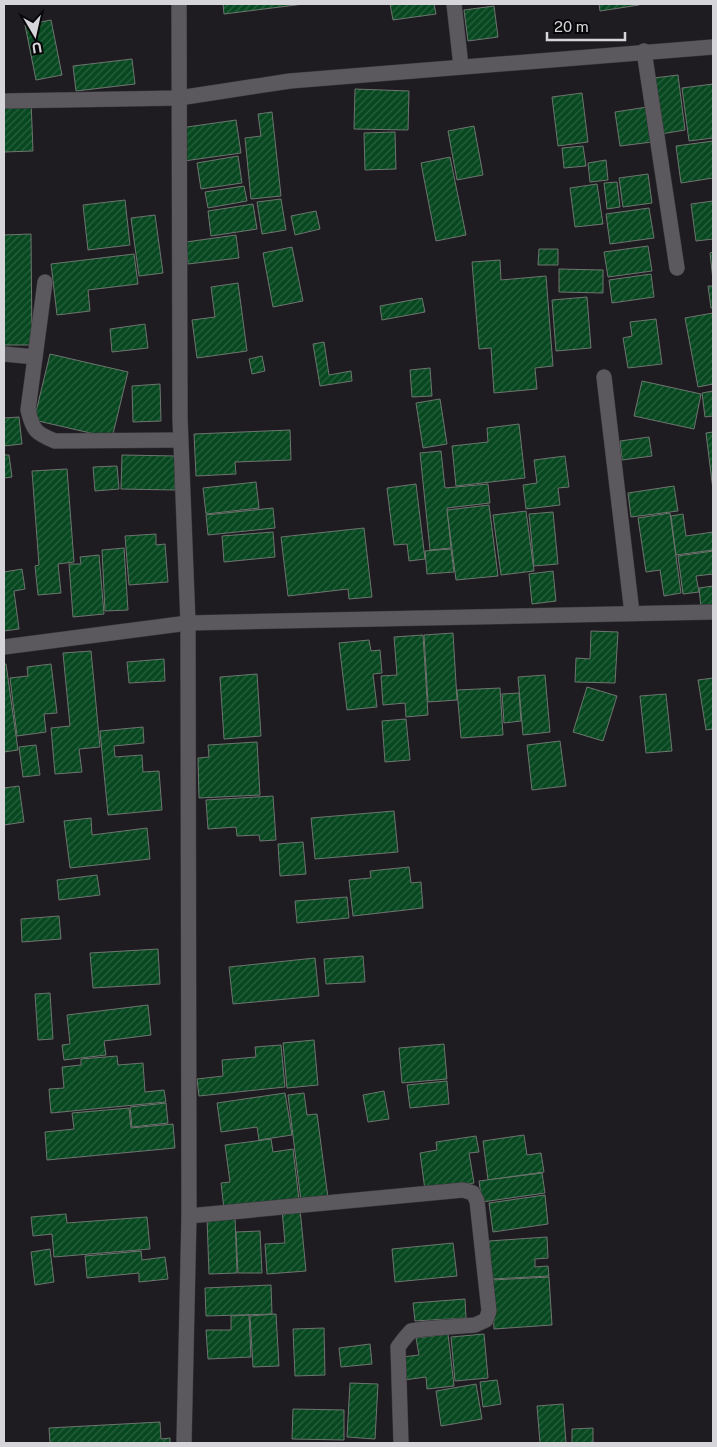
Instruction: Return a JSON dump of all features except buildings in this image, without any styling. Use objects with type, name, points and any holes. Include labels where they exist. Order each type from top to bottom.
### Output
[{"type":"street","points":[[178,4],[180,440],[188,623],[189,1216],[184,1443]]},
{"type":"street","points":[[454,4],[461,66]]},
{"type":"street","points":[[4,101],[179,98],[290,80],[713,47]]},
{"type":"street","points":[[644,51],[678,268]]},
{"type":"street","points":[[45,282],[28,410],[32,426],[41,435],[55,440],[180,440]]},
{"type":"street","points":[[4,354],[35,357]]},
{"type":"street","points":[[604,377],[632,613]]},
{"type":"street","points":[[4,647],[188,623],[713,612]]},
{"type":"street","points":[[189,1216],[463,1190],[473,1193],[477,1201],[489,1311],[486,1320],[475,1325],[412,1331],[398,1347],[401,1443]]}]
